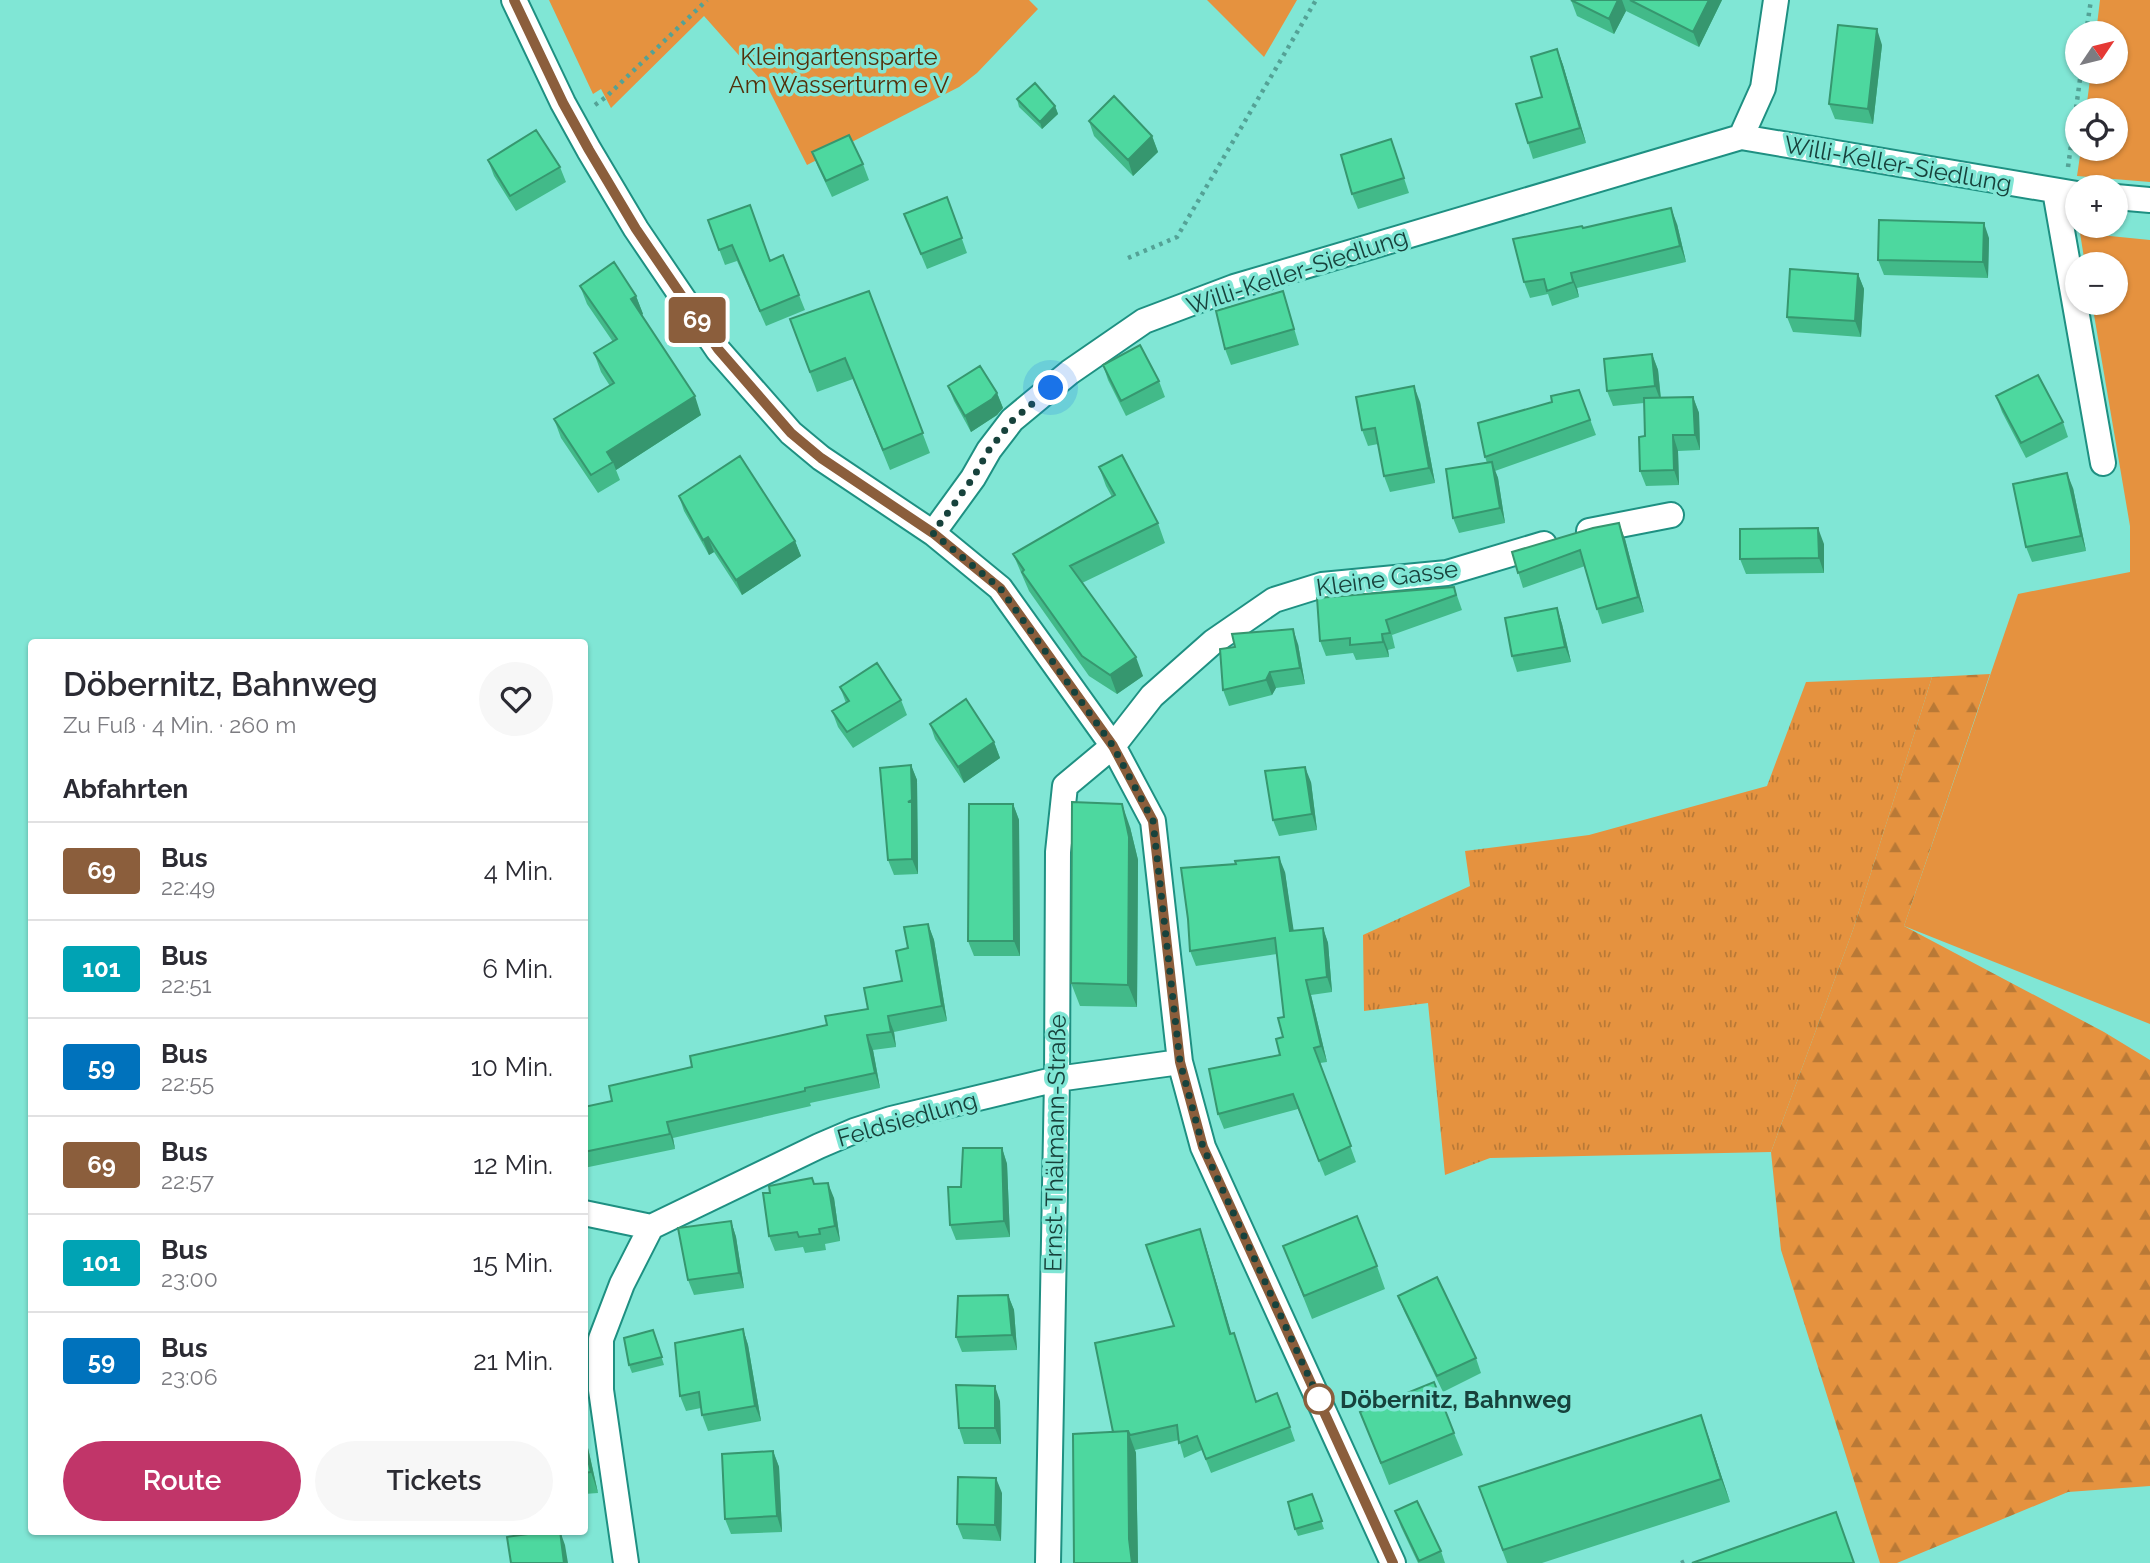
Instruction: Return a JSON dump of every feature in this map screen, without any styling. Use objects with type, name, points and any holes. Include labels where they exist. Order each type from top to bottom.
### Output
[{"type":"street","points":[[514,0],[572,120],[636,229],[718,349],[791,433],[821,458],[933,533],[1000,588],[1113,746],[1153,821],[1180,1062],[1203,1147],[1393,1563]]},
{"type":"street","points":[[1741,137],[1763,88],[1776,0]]},
{"type":"street","name":"Willi-Keller-Siedlung","points":[[933,533],[973,478],[989,450],[1013,420],[1070,372],[1144,321],[1234,287],[1741,137],[2065,192]]},
{"type":"street","points":[[2128,198],[2150,200]]},
{"type":"street","points":[[2072,238],[2104,463]]},
{"type":"street","name":"Kleine Gasse","points":[[1113,746],[1152,695],[1213,642],[1274,600],[1322,585],[1447,573],[1595,529],[1671,515]]},
{"type":"street","name":"Ernst-Thälmann-Straße","points":[[1048,1563],[1058,1079],[1058,852],[1065,786],[1113,746]]},
{"type":"street","name":"Feldsiedlung","points":[[651,1227],[853,1131],[891,1119],[1058,1079],[1180,1062]]},
{"type":"street","points":[[588,1214],[651,1227],[622,1283],[601,1339],[593,1391],[626,1563]]},
{"type":"path","points":[[572,120],[606,97],[706,0]]},
{"type":"path","points":[[1128,258],[1177,237],[1316,0]]},
{"type":"path","points":[[2088,21],[2091,0]]},
{"type":"path","points":[[2068,175],[2080,84]]},
{"type":"path","points":[[1681,1563],[1688,1560]]},
{"type":"green space","name":"Kleingartensparte Am Wasserturm e V","points":[[549,0],[1029,0],[1038,9],[977,73],[959,87],[807,165],[768,88],[704,16],[611,108],[601,89],[593,94]]},
{"type":"green space","points":[[1207,0],[1297,0],[1264,57]]},
{"type":"green space","points":[[2100,0],[2150,0],[2150,182],[2128,180],[2128,175],[2077,175],[2079,161],[2128,161],[2128,98],[2088,98],[2089,84],[2128,84],[2128,21],[2097,21]]},
{"type":"green space","points":[[2081,238],[2150,240],[2150,1024],[1904,926],[2018,594],[2130,572],[2130,526],[2094,315],[2128,315],[2128,252],[2083,252]]},
{"type":"green space","points":[[1990,674],[1904,926],[2104,1032],[2150,1060],[2150,1486],[2068,1492],[1897,1563],[1880,1563],[1781,1250],[1771,1152],[1854,927],[1932,677]]},
{"type":"green space","points":[[1932,677],[1854,927],[1771,1152],[1490,1158],[1445,1175],[1428,1003],[1364,1011],[1363,935],[1470,886],[1465,851],[1589,835],[1767,786],[1806,682]]},
{"type":"building","points":[[1571,0],[1618,0],[1609,19]]},
{"type":"building","points":[[1630,0],[1709,0],[1693,32]]},
{"type":"building","points":[[1838,25],[1877,29],[1868,109],[1829,104]]},
{"type":"building","points":[[1557,49],[1580,128],[1528,143],[1516,104],[1542,97],[1531,57]]},
{"type":"building","points":[[1035,83],[1055,106],[1040,122],[1017,99]]},
{"type":"building","points":[[1114,96],[1152,136],[1128,160],[1089,121]]},
{"type":"building","points":[[536,130],[560,167],[510,196],[488,160]]},
{"type":"building","points":[[849,135],[863,164],[826,181],[812,152]]},
{"type":"building","points":[[1391,139],[1404,178],[1352,194],[1341,155]]},
{"type":"building","points":[[947,197],[962,238],[921,254],[904,214]]},
{"type":"building","points":[[750,205],[770,261],[783,255],[799,295],[760,311],[732,245],[719,250],[708,220]]},
{"type":"building","points":[[1671,208],[1680,246],[1571,273],[1573,282],[1547,291],[1544,279],[1524,282],[1513,239],[1582,226],[1583,228]]},
{"type":"building","points":[[1879,220],[1984,223],[1983,262],[1878,260]]},
{"type":"building","points":[[614,262],[636,296],[631,299],[695,396],[607,452],[613,462],[591,475],[554,419],[614,383],[594,353],[617,339],[580,286]]},
{"type":"building","points":[[1790,269],[1858,274],[1855,321],[1787,317]]},
{"type":"building","points":[[869,291],[923,433],[883,450],[845,358],[810,372],[790,319]]},
{"type":"building","points":[[1283,291],[1294,329],[1225,349],[1216,311]]},
{"type":"building","points":[[1140,345],[1159,381],[1121,401],[1103,365]]},
{"type":"building","points":[[1652,354],[1655,386],[1607,391],[1604,359]]},
{"type":"building","points":[[980,366],[997,393],[965,416],[948,386]]},
{"type":"building","points":[[2038,375],[2063,422],[2021,443],[1996,396]]},
{"type":"building","points":[[1414,386],[1429,468],[1384,476],[1375,428],[1362,430],[1356,397]]},
{"type":"building","points":[[1579,390],[1590,420],[1485,457],[1478,423],[1552,402],[1551,396]]},
{"type":"building","points":[[1693,397],[1695,435],[1673,435],[1674,470],[1640,471],[1639,437],[1645,436],[1644,398]]},
{"type":"building","points":[[1122,455],[1158,523],[1070,566],[1136,657],[1110,675],[1082,656],[1022,572],[1024,570],[1013,554],[1115,495],[1099,467]]},
{"type":"building","points":[[740,456],[795,541],[736,580],[708,537],[703,540],[679,496]]},
{"type":"building","points":[[1492,462],[1500,508],[1453,518],[1446,469]]},
{"type":"building","points":[[2067,473],[2081,536],[2026,547],[2013,484]]},
{"type":"building","points":[[1619,523],[1638,597],[1597,609],[1580,550],[1518,573],[1512,552]]},
{"type":"building","points":[[1818,528],[1819,558],[1740,559],[1740,529]]},
{"type":"building","points":[[1454,587],[1456,595],[1386,620],[1390,633],[1382,634],[1383,642],[1350,645],[1350,638],[1320,641],[1317,598]]},
{"type":"building","points":[[1557,608],[1565,647],[1512,656],[1505,618]]},
{"type":"building","points":[[1293,629],[1300,668],[1270,672],[1266,680],[1223,690],[1220,649],[1235,647],[1232,634]]},
{"type":"building","points":[[877,663],[901,700],[847,732],[832,711],[849,701],[840,687]]},
{"type":"building","points":[[966,699],[994,742],[958,767],[930,724]]},
{"type":"building","points":[[911,765],[912,800],[908,802],[912,802],[912,859],[888,860],[880,768]]},
{"type":"building","points":[[1305,767],[1312,814],[1273,820],[1265,771]]},
{"type":"building","points":[[1072,802],[1122,804],[1129,837],[1128,985],[1071,983]]},
{"type":"building","points":[[969,804],[1013,804],[1014,941],[968,941]]},
{"type":"building","points":[[1279,857],[1290,931],[1323,928],[1327,977],[1306,980],[1321,1046],[1314,1048],[1351,1146],[1319,1161],[1293,1094],[1218,1114],[1209,1069],[1280,1055],[1276,1039],[1283,1037],[1278,1018],[1284,1017],[1275,938],[1190,951],[1181,868],[1236,864],[1235,861]]},
{"type":"building","points":[[928,924],[942,1006],[888,1016],[891,1032],[867,1035],[875,1073],[667,1122],[670,1134],[588,1151],[588,1106],[612,1101],[609,1086],[692,1067],[690,1056],[827,1025],[825,1016],[868,1009],[864,988],[902,981],[896,951],[908,948],[904,927]]},
{"type":"building","points":[[963,1148],[1002,1148],[1004,1221],[950,1225],[948,1187],[961,1187]]},
{"type":"building","points":[[812,1178],[814,1184],[828,1183],[835,1226],[819,1229],[820,1234],[799,1237],[797,1232],[769,1236],[763,1193],[770,1193],[769,1186]]},
{"type":"building","points":[[1357,1216],[1377,1266],[1304,1296],[1283,1246]]},
{"type":"building","points":[[731,1221],[739,1273],[688,1280],[678,1228]]},
{"type":"building","points":[[1200,1229],[1230,1334],[1234,1333],[1256,1402],[1277,1393],[1290,1427],[1206,1459],[1197,1436],[1179,1443],[1177,1425],[1130,1435],[1128,1431],[1113,1432],[1095,1343],[1174,1326],[1146,1245]]},
{"type":"building","points":[[1437,1277],[1476,1358],[1437,1376],[1398,1296]]},
{"type":"building","points":[[1008,1295],[1012,1335],[956,1337],[958,1296]]},
{"type":"building","points":[[743,1329],[755,1406],[702,1415],[699,1392],[680,1396],[675,1343]]},
{"type":"building","points":[[653,1330],[662,1357],[629,1365],[624,1338]]},
{"type":"building","points":[[1434,1382],[1454,1433],[1381,1463],[1360,1412]]},
{"type":"building","points":[[956,1385],[995,1386],[995,1428],[959,1428]]},
{"type":"building","points":[[1701,1415],[1721,1479],[1503,1550],[1479,1487]]},
{"type":"building","points":[[1128,1431],[1129,1539],[1132,1563],[1074,1563],[1073,1434]]},
{"type":"building","points":[[773,1451],[777,1516],[725,1519],[722,1454]]},
{"type":"building","points":[[958,1477],[996,1478],[995,1525],[957,1524]]},
{"type":"building","points":[[1312,1494],[1322,1521],[1295,1529],[1288,1502]]},
{"type":"building","points":[[1417,1501],[1441,1551],[1419,1561],[1395,1511]]},
{"type":"building","points":[[1836,1512],[1854,1563],[1692,1563]]},
{"type":"building","points":[[560,1535],[564,1563],[511,1563],[507,1537]]},
{"type":"bus line","name":"69","points":[[514,0],[563,103],[589,150],[636,229],[718,349],[791,433],[821,458],[933,533],[1000,588],[1113,746],[1153,821],[1180,1062],[1203,1147],[1393,1563]]},
{"type":"place","name":"Döbernitz, Bahnweg","points":[[1319,1399]]},
{"type":"route","points":[[1051,388],[1013,420],[989,450],[973,478],[933,533],[1000,588],[1113,746],[1153,821],[1180,1062],[1203,1147],[1319,1399]]}]
